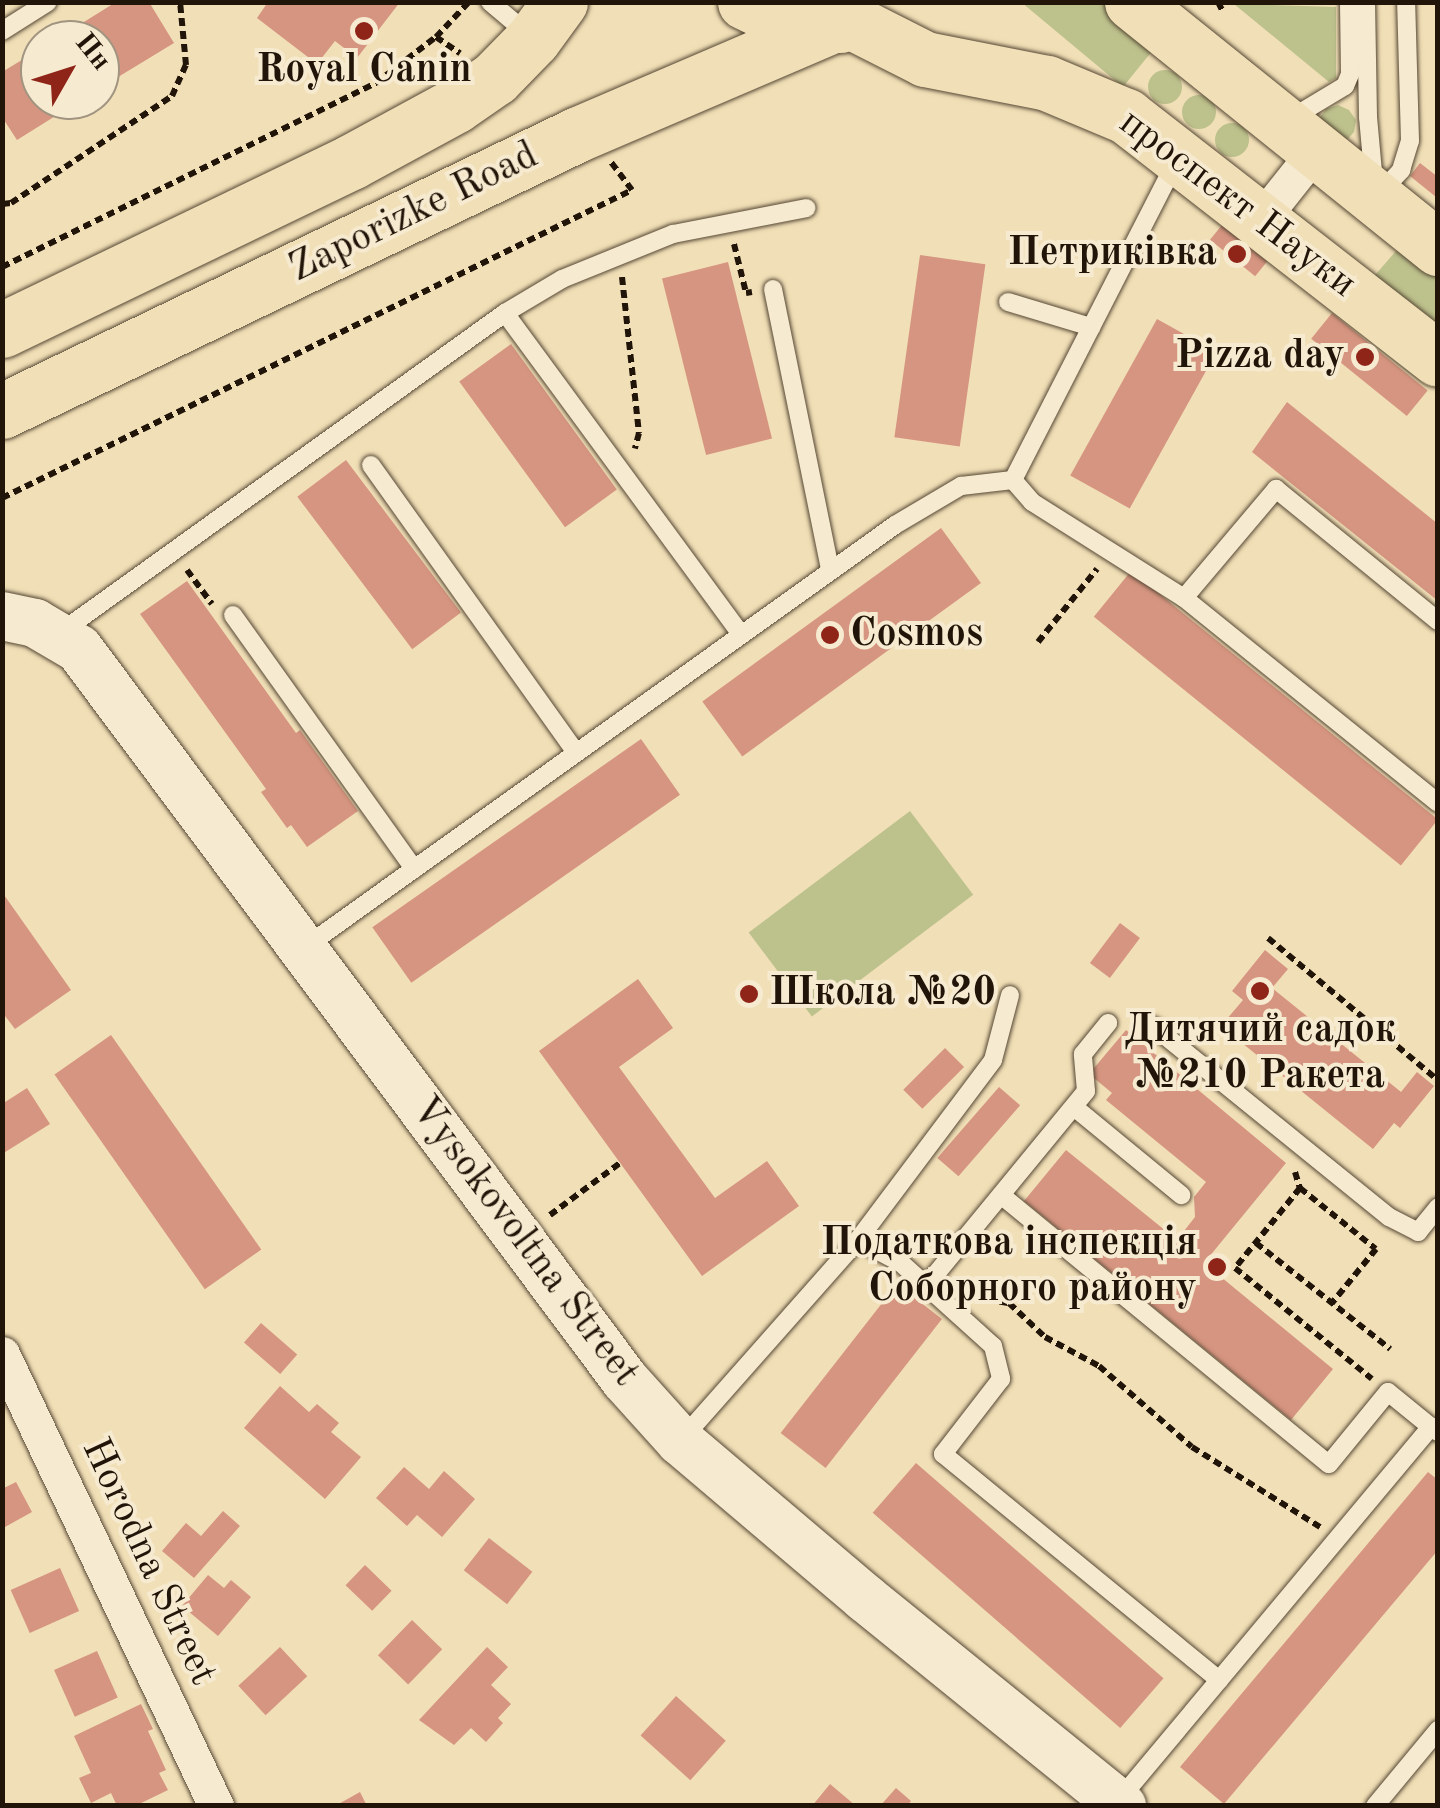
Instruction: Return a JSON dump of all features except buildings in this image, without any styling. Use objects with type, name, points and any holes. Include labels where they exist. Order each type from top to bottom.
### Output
[{"type":"main road","name":"проспект Науки","points":[[745,2],[786,22],[860,17],[925,59],[1047,83],[1101,102],[1180,155],[1438,359]]},
{"type":"main road","points":[[1132,2],[1438,248]]},
{"type":"main road","name":"Zaporizke Road","points":[[2,411],[576,135],[860,17]]},
{"type":"main road","name":"Zaporizke Road","points":[[2,330],[352,162],[456,105],[495,78],[547,21]]},
{"type":"main road","name":"Vysokovoltna Street","points":[[2,616],[59,633],[79,648],[625,1380],[680,1441],[865,1598],[1120,1804]]},
{"type":"street","points":[[1262,218],[1299,137]]},
{"type":"street","name":"Horodna Street","points":[[2,1354],[216,1806]]},
{"type":"lane","points":[[2,31],[48,2]]},
{"type":"lane","points":[[490,2],[547,21]]},
{"type":"lane","points":[[1299,137],[1345,86],[1350,74],[1349,2]]},
{"type":"lane","points":[[1366,2],[1368,117],[1376,198]]},
{"type":"lane","points":[[1376,198],[1401,170],[1410,141],[1406,2]]},
{"type":"lane","points":[[1012,480],[1180,155]]},
{"type":"lane","points":[[59,633],[505,313],[562,279],[672,234],[807,208]]},
{"type":"lane","points":[[772,289],[830,569]]},
{"type":"lane","points":[[1008,302],[1091,327]]},
{"type":"lane","points":[[505,313],[740,633]]},
{"type":"lane","points":[[371,466],[576,752]]},
{"type":"lane","points":[[302,949],[830,569],[961,486],[1012,480]]},
{"type":"lane","points":[[1012,480],[1032,502],[1184,598],[1438,803]]},
{"type":"lane","points":[[1184,598],[1276,489],[1438,621]]},
{"type":"lane","points":[[233,615],[414,869]]},
{"type":"lane","points":[[680,1441],[858,1240],[993,1060],[1010,995]]},
{"type":"lane","points":[[926,1286],[1086,1091],[1083,1054],[1108,1023]]},
{"type":"lane","points":[[1153,1026],[1389,1217],[1418,1232],[1438,1207]]},
{"type":"lane","points":[[1074,1107],[1181,1194]]},
{"type":"lane","points":[[1002,1195],[1329,1464],[1388,1392],[1434,1430],[1218,1680],[1120,1804]]},
{"type":"lane","points":[[858,1240],[901,1263],[993,1346],[1001,1379],[943,1454],[1218,1680]]},
{"type":"lane","points":[[1375,1806],[1438,1730]]},
{"type":"path","points":[[2,204],[11,204],[172,96],[186,64],[180,2]]},
{"type":"path","points":[[2,268],[376,83],[436,37],[469,2]]},
{"type":"path","points":[[1218,2],[1223,12]]},
{"type":"path","points":[[436,37],[461,54]]},
{"type":"path","points":[[2,498],[632,190],[610,161]]},
{"type":"path","points":[[729,223],[746,294],[772,289]]},
{"type":"path","points":[[620,256],[639,433],[628,480]]},
{"type":"path","points":[[1038,642],[1112,550]]},
{"type":"path","points":[[174,554],[219,614],[233,615]]},
{"type":"path","points":[[1268,938],[1438,1080]]},
{"type":"path","points":[[520,1236],[620,1164]]},
{"type":"path","points":[[1332,1303],[1376,1250],[1300,1188],[1235,1268],[1388,1392]]},
{"type":"path","points":[[1256,1243],[1390,1349]]},
{"type":"path","points":[[950,1307],[980,1294],[1010,1303],[1045,1337],[1099,1366],[1192,1447],[1337,1539]]},
{"type":"green space","points":[[1021,2],[1103,3],[1157,45],[1123,87]]},
{"type":"green space","points":[[1234,4],[1336,7],[1336,78],[1329,82]]},
{"type":"green space","points":[[1165,70],[1177,75],[1182,87],[1177,99],[1165,104],[1153,99],[1148,87],[1153,75]]},
{"type":"green space","points":[[1199,95],[1211,100],[1216,112],[1211,124],[1199,129],[1187,124],[1182,112],[1187,100]]},
{"type":"green space","points":[[1338,105],[1349,110],[1356,120],[1354,132],[1346,141],[1319,119],[1326,109]]},
{"type":"green space","points":[[1232,123],[1244,128],[1249,140],[1244,152],[1232,157],[1220,152],[1215,140],[1220,128]]},
{"type":"green space","points":[[1402,244],[1437,273],[1437,336],[1370,281]]},
{"type":"green space","points":[[910,811],[973,895],[812,1016],[749,933]]},
{"type":"place","name":"Royal Canin","points":[[364,31]]},
{"type":"place","name":"Петриківка","points":[[1237,254]]},
{"type":"place","name":"Pizza day","points":[[1365,357]]},
{"type":"place","name":"Cosmos","points":[[830,635]]},
{"type":"place","name":"Дитячий садок №210 Ракета","points":[[1260,991]]},
{"type":"place","name":"Школа №20","points":[[749,994]]},
{"type":"place","name":"Податкова інспекція Соборного району","points":[[1217,1267]]}]
